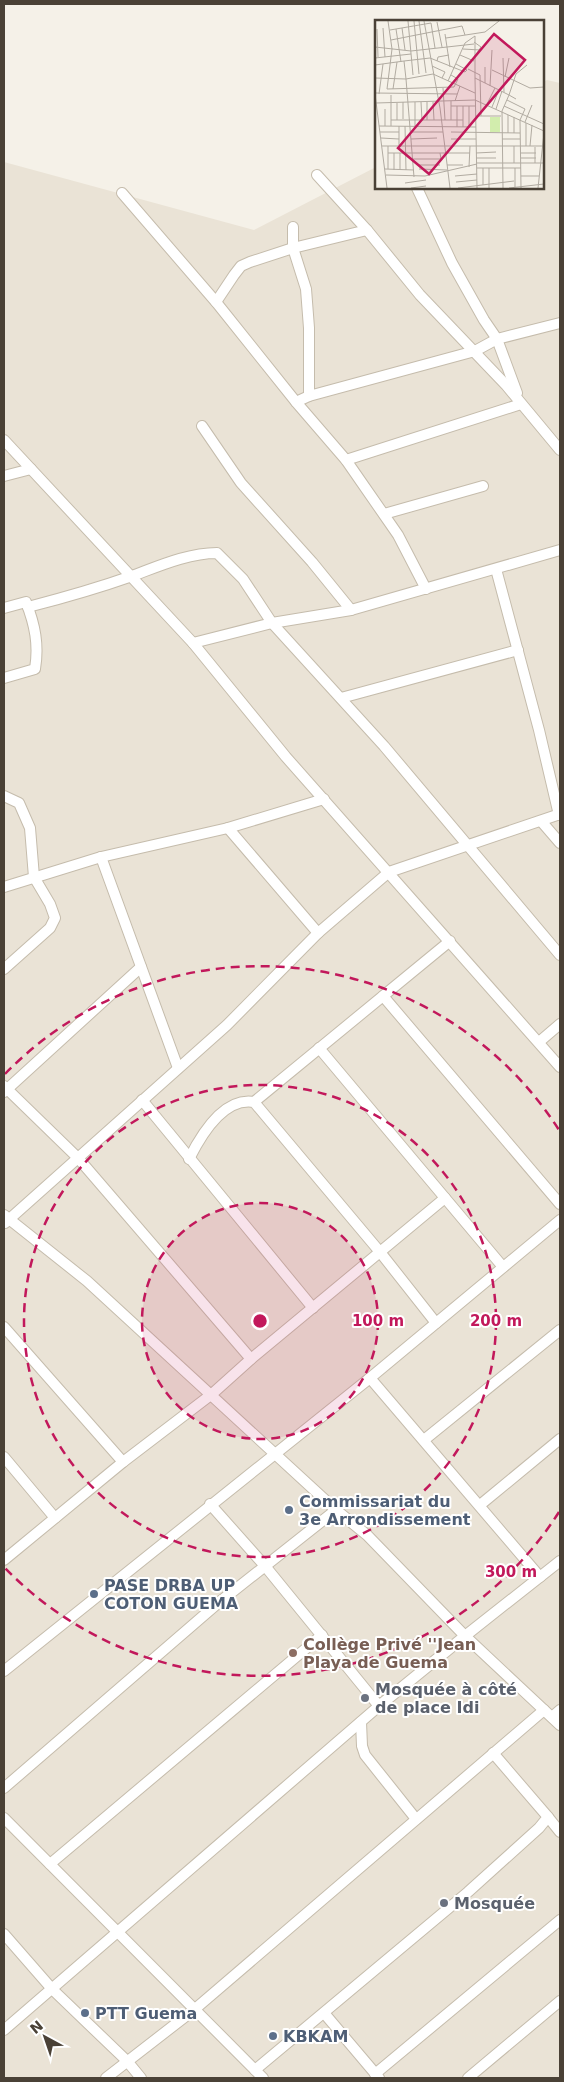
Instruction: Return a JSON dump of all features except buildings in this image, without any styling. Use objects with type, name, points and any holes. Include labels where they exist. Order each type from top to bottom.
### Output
[{"type":"street","points":[[317,175],[367,230],[420,295],[475,351],[560,450]]},
{"type":"street","points":[[417,189],[452,263],[497,339],[521,404]]},
{"type":"street","points":[[122,193],[216,302],[296,402],[346,460],[398,535],[426,589]]},
{"type":"street","points":[[293,227],[293,248],[306,289],[309,328],[309,396]]},
{"type":"street","points":[[216,302],[241,266],[293,248],[367,230]]},
{"type":"street","points":[[296,402],[309,396],[475,351],[497,339],[560,322]]},
{"type":"street","points":[[346,460],[521,404]]},
{"type":"street","points":[[202,426],[242,483],[312,562],[351,610]]},
{"type":"street","points":[[4,440],[193,643],[286,757],[560,1067]]},
{"type":"street","points":[[4,476],[31,470]]},
{"type":"street","points":[[384,514],[483,486]]},
{"type":"street","points":[[193,643],[272,623],[351,610],[560,550]]},
{"type":"street","points":[[28,607],[132,576],[158,566],[198,555],[217,553],[243,579],[272,623],[341,698],[560,955]]},
{"type":"street","points":[[496,569],[560,814],[389,872],[318,933],[227,1024],[78,1158],[5,1219],[88,1280],[336,1510],[367,1535],[465,1636],[560,1725]]},
{"type":"street","points":[[4,608],[26,602],[35,629],[37,656],[35,669],[4,678]]},
{"type":"street","points":[[341,698],[518,650]]},
{"type":"street","points":[[4,796],[19,803],[30,828],[34,877],[50,904],[55,918],[50,928],[4,969]]},
{"type":"street","points":[[4,887],[102,856],[228,828],[324,799]]},
{"type":"street","points":[[541,821],[560,843]]},
{"type":"street","points":[[228,828],[318,933]]},
{"type":"street","points":[[102,856],[178,1068]]},
{"type":"street","points":[[189,1159],[203,1135],[227,1109],[239,1102],[254,1102],[450,941]]},
{"type":"street","points":[[141,967],[5,1089],[78,1158],[252,1359]]},
{"type":"street","points":[[383,996],[560,1204]]},
{"type":"street","points":[[539,1042],[560,1024]]},
{"type":"street","points":[[319,1048],[503,1267]]},
{"type":"street","points":[[142,1100],[313,1308]]},
{"type":"street","points":[[254,1102],[380,1252],[436,1323]]},
{"type":"street","points":[[4,1560],[123,1462],[212,1394],[445,1198]]},
{"type":"street","points":[[4,1671],[210,1504],[370,1378],[560,1220]]},
{"type":"street","points":[[4,1327],[123,1462]]},
{"type":"street","points":[[424,1440],[560,1330]]},
{"type":"street","points":[[370,1378],[480,1505],[540,1578]]},
{"type":"street","points":[[480,1505],[560,1439]]},
{"type":"street","points":[[4,1457],[55,1518]]},
{"type":"street","points":[[210,1504],[265,1566],[379,1706]]},
{"type":"street","points":[[4,1788],[217,1604],[336,1510]]},
{"type":"street","points":[[4,2030],[379,1706],[560,1561]]},
{"type":"street","points":[[50,1864],[322,1635]]},
{"type":"street","points":[[106,2078],[195,2009],[494,1753],[548,1713],[560,1710]]},
{"type":"street","points":[[361,1722],[362,1746],[365,1755],[416,1819]]},
{"type":"street","points":[[494,1753],[560,1832]]},
{"type":"street","points":[[255,2070],[468,1892],[539,1828],[548,1817]]},
{"type":"street","points":[[4,1818],[263,2078]]},
{"type":"street","points":[[324,2012],[377,2076],[560,1920]]},
{"type":"street","points":[[4,1934],[52,1989],[141,2078]]},
{"type":"street","points":[[468,2078],[560,2001]]},
{"type":"shaded area","points":[[547,80],[560,83],[560,2078],[4,2078],[4,162],[254,230],[375,168],[375,189],[544,189],[544,82]]},
{"type":"place","name":"Commissariat du 3e Arrondissement","points":[[289,1510]]},
{"type":"place","name":"PASE DRBA UP COTON GUEMA","points":[[94,1594]]},
{"type":"place","name":"Collège Privé ''Jean Playa de Guema","points":[[293,1653]]},
{"type":"place","name":"Mosquée à côté de place Idi","points":[[365,1698]]},
{"type":"place","name":"Mosquée","points":[[444,1903]]},
{"type":"place","name":"PTT Guema","points":[[85,2013]]},
{"type":"place","name":"KBKAM","points":[[273,2036]]}]
